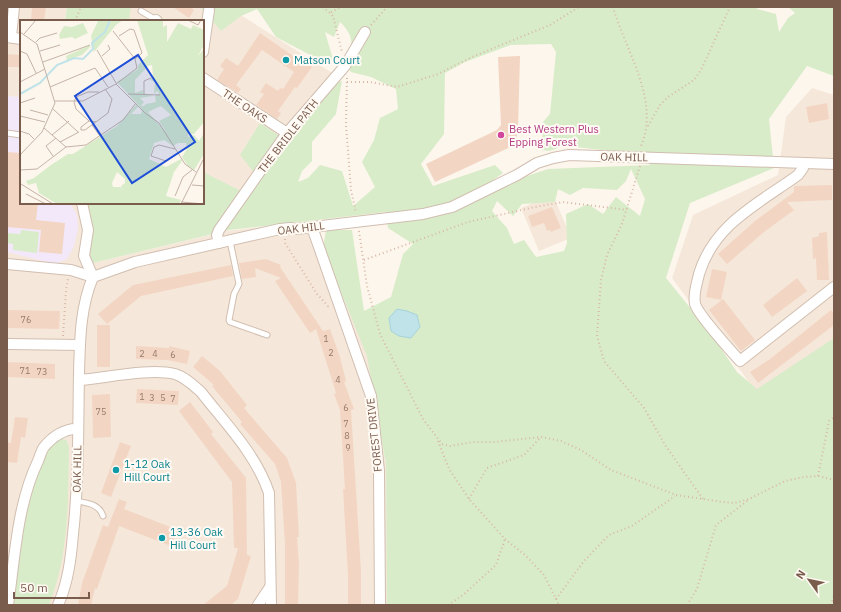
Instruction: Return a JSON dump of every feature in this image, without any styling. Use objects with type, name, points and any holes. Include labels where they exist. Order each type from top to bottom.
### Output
[{"type":"street","points":[[13,38],[14,7]]},
{"type":"street","points":[[204,37],[209,10]]},
{"type":"street","name":"THE BRIDLE PATH","points":[[219,243],[217,235],[219,230],[287,134],[346,66],[365,32]]},
{"type":"street","name":"THE OAKS","points":[[204,79],[287,134]]},
{"type":"street","name":"OAK HILL","points":[[58,605],[66,582],[71,552],[76,501],[80,346],[83,310],[93,277],[135,262],[280,229],[312,227],[423,214],[452,207],[504,182],[537,163],[569,155],[834,164]]},
{"type":"street","points":[[803,163],[803,168],[798,175],[736,218],[719,235],[704,257],[694,291],[695,304],[740,361],[834,287]]},
{"type":"street","points":[[80,204],[88,230],[84,256],[93,277]]},
{"type":"street","name":"FOREST DRIVE","points":[[312,227],[371,396],[379,471],[380,605]]},
{"type":"street","points":[[7,264],[71,270],[93,277]]},
{"type":"street","points":[[7,344],[80,346]]},
{"type":"street","points":[[79,380],[161,372],[176,375],[189,382],[201,392],[256,463],[264,477],[269,493],[271,605]]},
{"type":"street","points":[[8,605],[23,506],[31,476],[44,448],[58,434],[73,429],[78,429]]},
{"type":"street","points":[[258,605],[271,585]]},
{"type":"lane","points":[[141,11],[154,20]]},
{"type":"lane","points":[[7,133],[20,134]]},
{"type":"lane","points":[[230,241],[239,284],[234,294],[229,320],[230,322],[267,335]]},
{"type":"lane","points":[[76,501],[96,506],[101,510],[103,516]]},
{"type":"path","points":[[75,20],[81,7]]},
{"type":"path","points":[[323,7],[331,12],[333,16],[346,66],[346,125],[351,190],[364,260],[367,286],[380,334],[423,419],[442,444],[450,446],[473,442],[494,442],[541,437],[561,441],[581,450],[611,470],[676,495],[735,503],[749,499],[785,481],[818,476],[834,480]]},
{"type":"path","points":[[331,12],[341,7]]},
{"type":"path","points":[[365,32],[387,7]]},
{"type":"path","points":[[347,82],[370,82],[397,87],[431,76],[550,24],[579,7]]},
{"type":"path","points":[[613,7],[617,23],[637,68],[647,112],[647,127]]},
{"type":"path","points":[[703,499],[665,445],[644,408],[604,361],[597,336],[601,280],[607,256],[627,210],[640,147],[647,127],[660,105],[668,97],[694,80],[701,70],[730,7]]},
{"type":"path","points":[[364,260],[468,222],[562,202],[627,210]]},
{"type":"path","points":[[285,243],[317,294],[328,306],[339,302]]},
{"type":"path","points":[[63,345],[66,290],[71,270]]},
{"type":"path","points":[[818,476],[829,421],[834,417]]},
{"type":"path","points":[[468,499],[487,468],[524,455],[541,437]]},
{"type":"path","points":[[437,438],[449,469],[468,499],[505,539],[525,555],[544,575],[559,605]]},
{"type":"path","points":[[556,599],[584,560],[609,535],[632,526],[676,495]]},
{"type":"path","points":[[687,605],[697,589],[716,525],[749,499]]},
{"type":"path","points":[[448,605],[463,595],[496,565],[505,539]]},
{"type":"path","points":[[831,605],[834,595]]},
{"type":"shaded area","points":[[7,7],[67,7],[65,20],[20,20],[20,204],[89,204],[89,264],[226,231],[310,221],[368,356],[386,464],[388,605],[7,605]]},
{"type":"shaded area","points":[[118,7],[228,7],[337,76],[240,196],[204,178],[204,20],[122,20]]},
{"type":"shaded area","points":[[812,88],[834,95],[834,342],[760,397],[672,278],[693,215],[778,175],[786,117]]},
{"type":"shaded area","points":[[7,96],[20,97],[20,204],[71,204],[77,215],[78,228],[74,246],[67,259],[55,264],[7,252]]},
{"type":"shaded area","points":[[553,195],[571,238],[539,251],[521,208]]},
{"type":"green space","points":[[67,7],[131,7],[129,20],[65,20]]},
{"type":"green space","points":[[200,7],[757,7],[757,9],[776,14],[779,32],[788,18],[795,13],[788,7],[834,7],[834,76],[807,66],[769,119],[774,168],[690,203],[666,278],[709,331],[737,372],[757,389],[834,338],[834,605],[387,605],[386,464],[367,356],[323,248],[326,230],[352,230],[364,311],[391,297],[403,254],[413,244],[388,228],[386,212],[229,230],[89,264],[89,204],[204,204],[204,172],[241,191],[260,180],[240,155],[260,123],[281,137],[325,86],[342,81],[336,114],[312,142],[312,161],[302,171],[298,182],[308,178],[320,165],[342,171],[353,206],[375,187],[362,162],[374,140],[380,118],[398,109],[396,89],[371,77],[351,72],[348,67],[352,43],[351,38],[345,27],[340,22],[334,37],[325,32],[332,56],[331,66],[276,37],[257,9],[241,16],[221,31]],"holes":[[[551,44],[556,52],[550,114],[543,122],[542,150],[549,151],[565,146],[650,155],[650,165],[548,169],[518,179],[488,184],[503,173],[495,165],[433,186],[421,164],[444,134],[445,73],[465,62],[511,45]],[[631,169],[645,199],[640,216],[616,197],[603,214],[588,204],[566,214],[567,243],[564,251],[536,257],[524,240],[514,244],[507,228],[492,211],[497,201],[513,216],[522,204],[555,202],[558,189],[570,195],[583,188],[617,190],[626,181]]]},
{"type":"green space","points":[[21,230],[39,232],[37,253],[13,250],[13,244],[7,243],[7,233],[20,234]]},
{"type":"green space","points":[[62,438],[67,441],[69,448],[68,508],[64,547],[56,586],[49,605],[13,605],[20,540],[31,489],[39,466],[49,449]]},
{"type":"water","points":[[397,309],[417,315],[420,327],[411,338],[399,336],[391,331],[389,318]]},
{"type":"building","points":[[32,7],[46,7],[44,20],[31,20]]},
{"type":"building","points":[[173,7],[190,7],[194,10],[189,18]]},
{"type":"building","points":[[260,33],[302,62],[303,60],[312,67],[297,88],[295,87],[278,111],[281,113],[277,119],[256,105],[264,94],[260,92],[266,83],[278,91],[280,88],[283,89],[294,72],[262,50],[236,85],[241,89],[238,93],[217,80],[224,69],[220,66],[226,58],[238,66]]},
{"type":"building","points":[[7,54],[20,55],[20,67],[7,67]]},
{"type":"building","points":[[520,56],[518,129],[515,145],[435,182],[426,164],[497,130],[501,125],[498,57]]},
{"type":"building","points":[[827,103],[829,119],[809,123],[806,107]]},
{"type":"building","points":[[7,152],[20,153],[20,204],[38,204],[36,220],[65,223],[62,254],[39,252],[41,230],[7,227]]},
{"type":"building","points":[[832,185],[832,200],[787,202],[794,210],[764,232],[727,264],[718,254],[755,221],[794,192],[794,186]]},
{"type":"building","points":[[552,207],[561,228],[551,232],[550,230],[547,231],[544,223],[532,227],[528,216]]},
{"type":"building","points":[[827,232],[829,280],[817,280],[816,258],[813,259],[812,238],[819,236],[819,233]]},
{"type":"building","points":[[266,259],[281,265],[280,267],[323,331],[330,329],[340,357],[346,381],[344,382],[354,409],[351,410],[361,571],[361,605],[348,605],[348,576],[343,489],[345,489],[340,410],[334,394],[336,393],[316,329],[310,333],[275,281],[281,278],[255,268],[256,277],[242,279],[239,263]]},
{"type":"building","points":[[231,265],[233,276],[141,296],[107,324],[98,314],[133,285]]},
{"type":"building","points":[[712,269],[727,272],[721,300],[706,297]]},
{"type":"building","points":[[797,278],[807,291],[772,317],[763,305]]},
{"type":"building","points":[[723,299],[755,340],[741,351],[709,310]]},
{"type":"building","points":[[7,310],[60,311],[59,329],[7,328]]},
{"type":"building","points":[[831,310],[834,314],[834,325],[758,383],[750,372],[770,359]]},
{"type":"building","points":[[97,325],[110,325],[110,367],[97,367]]},
{"type":"building","points":[[136,346],[169,348],[169,346],[190,351],[187,364],[167,360],[136,359]]},
{"type":"building","points":[[202,356],[220,371],[247,405],[244,408],[287,458],[296,483],[299,537],[297,537],[299,564],[298,605],[285,605],[285,544],[281,482],[275,464],[240,424],[242,422],[212,386],[214,385],[193,367]]},
{"type":"building","points":[[7,362],[55,364],[55,379],[7,377]]},
{"type":"building","points":[[137,389],[179,391],[178,405],[136,403]]},
{"type":"building","points":[[110,394],[111,437],[93,438],[92,395]]},
{"type":"building","points":[[190,402],[213,432],[211,434],[246,478],[247,555],[251,556],[238,599],[231,605],[203,605],[227,586],[238,548],[234,548],[232,482],[179,411]]},
{"type":"building","points":[[15,417],[28,418],[25,438],[21,437],[17,463],[7,462],[7,442],[11,443]]},
{"type":"building","name":"1-12 Oak Hill Court","points":[[120,442],[131,446],[111,497],[101,493]]},
{"type":"building","name":"13-36 Oak Hill Court","points":[[119,499],[127,502],[124,509],[178,530],[171,546],[119,526],[97,589],[95,588],[91,605],[78,605],[82,583],[103,525],[108,527]]},
{"type":"place","name":"Matson Court","points":[[286,60]]},
{"type":"place","name":"Best Western Plus Epping Forest","points":[[501,135]]},
{"type":"place","name":"1-12 Oak Hill Court","points":[[116,470]]},
{"type":"place","name":"13-36 Oak Hill Court","points":[[162,538]]}]
